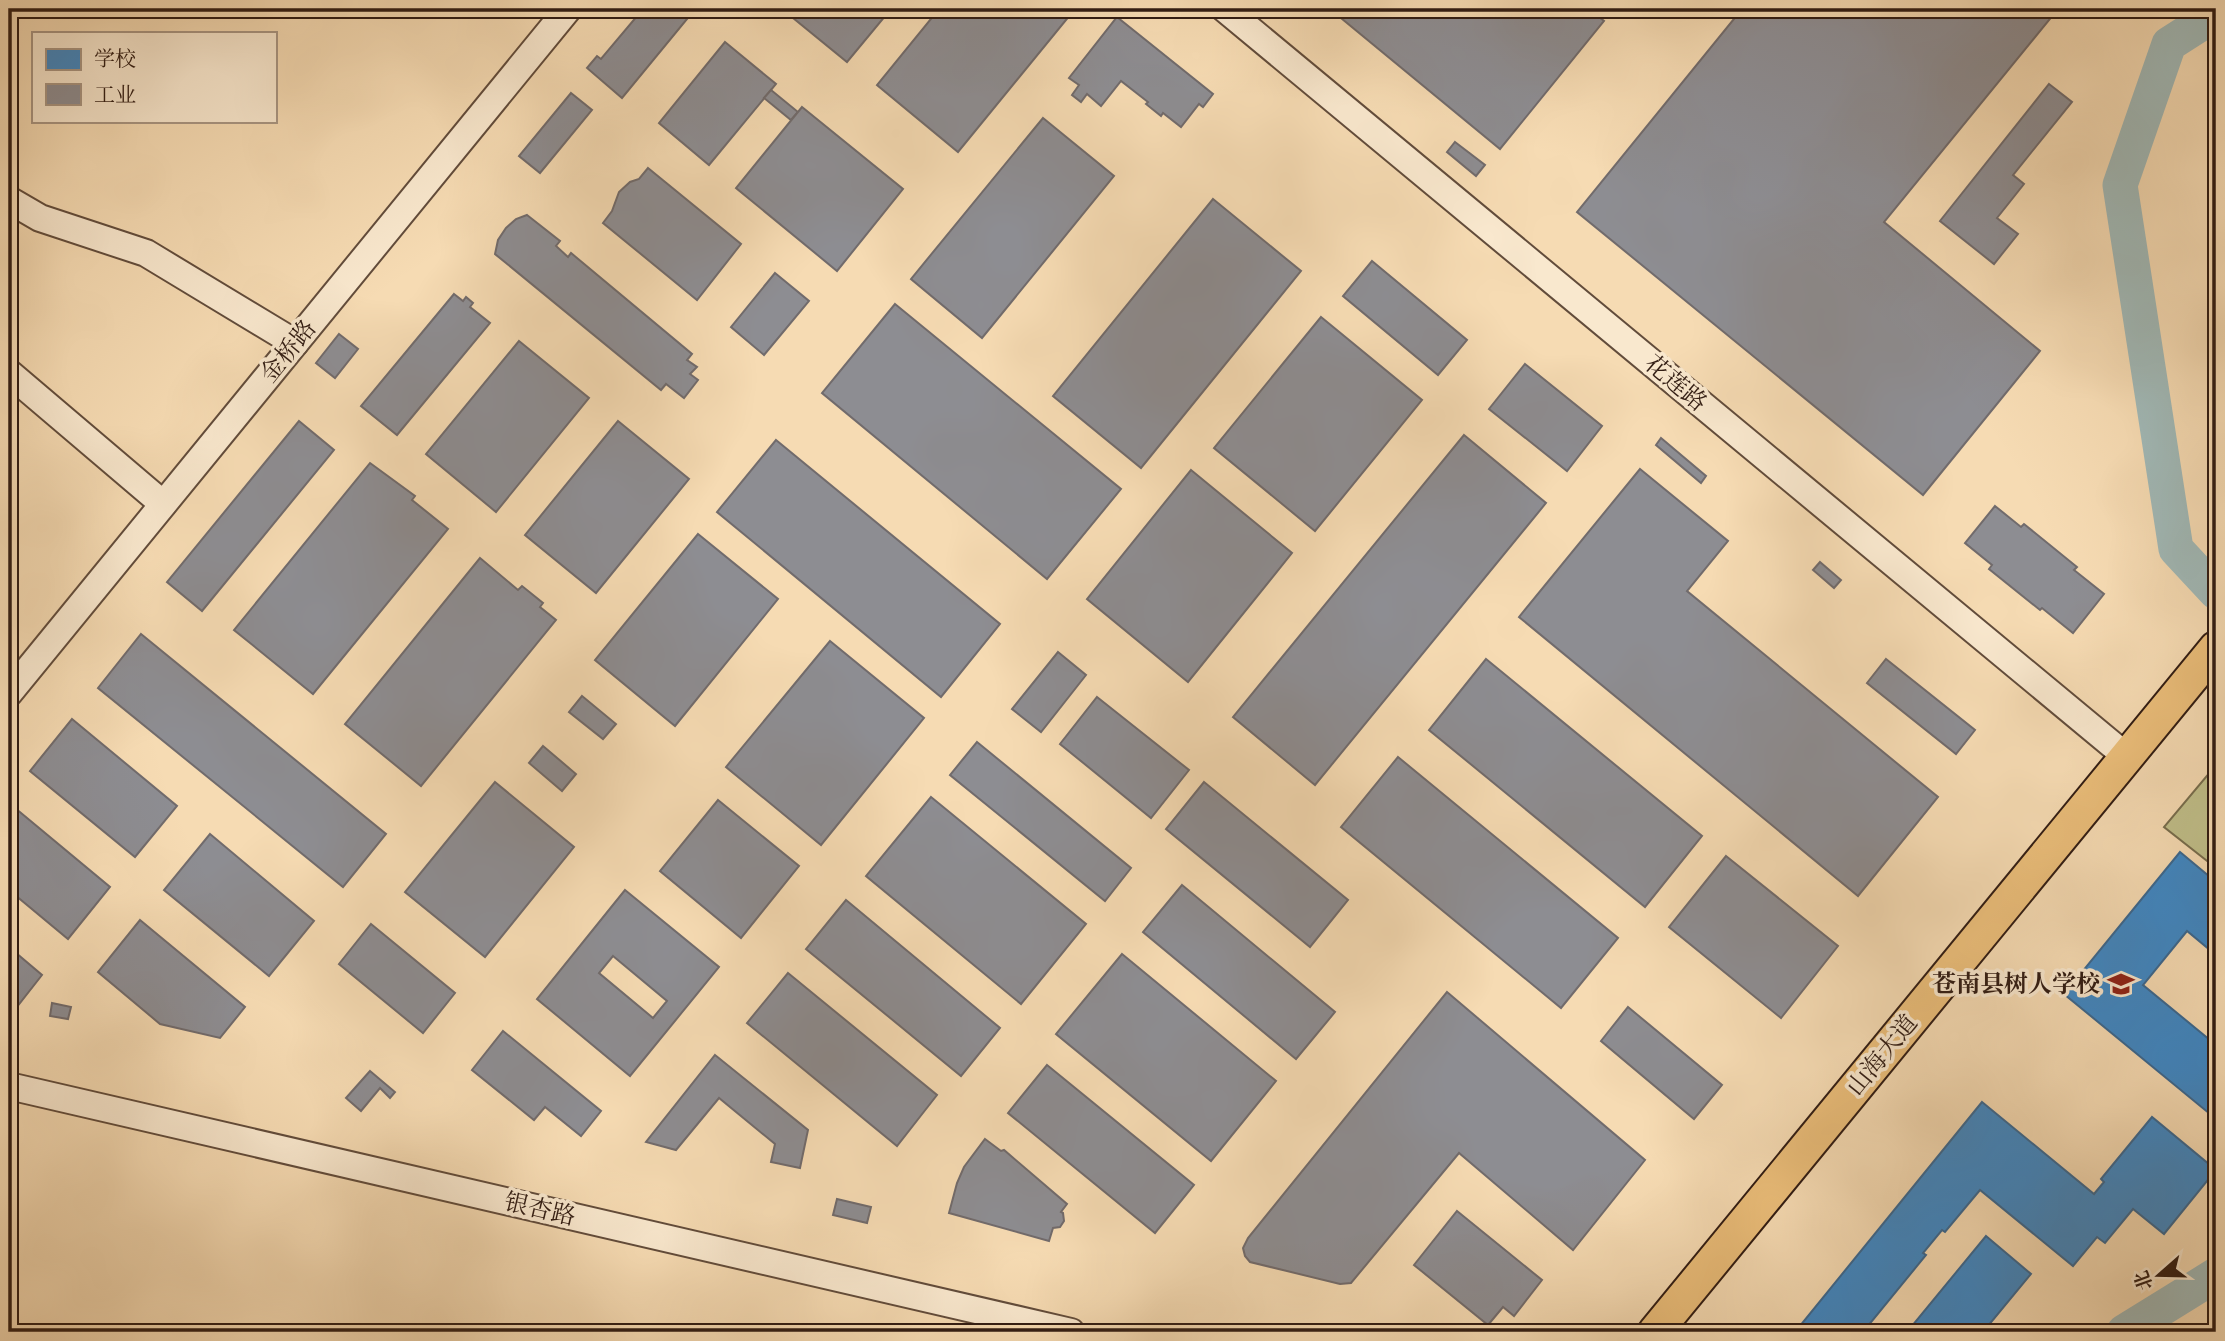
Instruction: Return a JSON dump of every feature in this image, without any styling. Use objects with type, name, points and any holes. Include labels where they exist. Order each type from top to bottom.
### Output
[{"type":"main road","name":"山海大道","points":[[1655,1332],[2216,648]]},
{"type":"street","name":"金桥路","points":[[9,693],[568,9]]},
{"type":"street","name":"花莲路","points":[[1225,9],[2127,757]]},
{"type":"street","points":[[9,200],[40,218],[146,254],[295,343]]},
{"type":"street","points":[[9,373],[163,504]]},
{"type":"street","name":"银杏路","points":[[9,1086],[1070,1332]]},
{"type":"shaded area","points":[[2216,765],[2216,868],[2164,827]]},
{"type":"building: 学校","points":[[2180,852],[2216,882],[2216,955],[2187,931],[2143,985],[2216,1045],[2216,1119],[2064,994]]},
{"type":"building: 学校","points":[[1982,1102],[2094,1194],[2104,1182],[2101,1179],[2152,1117],[2216,1170],[2164,1234],[2133,1209],[2105,1243],[2097,1237],[2073,1266],[1980,1190],[1945,1232],[1942,1230],[1923,1253],[1926,1255],[1863,1332],[1795,1332]]},
{"type":"building: 学校","points":[[1986,1236],[2031,1274],[1983,1332],[1907,1332]]},
{"type":"building: 工业","points":[[643,9],[686,9],[692,13],[622,98],[587,68],[597,56],[601,59]]},
{"type":"building: 工业","points":[[782,9],[891,9],[847,62]]},
{"type":"building: 工业","points":[[939,9],[1075,9],[958,152],[877,85]]},
{"type":"building: 工业","points":[[1330,9],[1589,9],[1604,21],[1500,149]]},
{"type":"building: 工业","points":[[1742,9],[2058,9],[1884,222],[2040,351],[1923,495],[1577,212]]},
{"type":"building: 工业","points":[[1117,17],[1213,94],[1203,107],[1199,104],[1181,127],[1163,113],[1161,116],[1121,81],[1101,106],[1087,94],[1081,102],[1072,95],[1079,85],[1069,78]]},
{"type":"building: 工业","points":[[725,42],[776,84],[709,165],[659,123]]},
{"type":"building: 工业","points":[[2049,84],[2072,102],[2013,175],[2024,184],[1997,218],[2018,234],[1994,264],[1940,221]]},
{"type":"building: 工业","points":[[771,90],[798,112],[791,120],[764,98]]},
{"type":"building: 工业","points":[[571,93],[592,110],[540,173],[519,156]]},
{"type":"building: 工业","points":[[802,107],[903,189],[837,271],[736,188]]},
{"type":"building: 工业","points":[[1043,118],[1114,176],[982,338],[911,279]]},
{"type":"building: 工业","points":[[1455,142],[1485,165],[1476,176],[1447,152]]},
{"type":"building: 工业","points":[[648,168],[741,244],[697,300],[603,223],[612,211],[619,192],[630,182],[639,179]]},
{"type":"building: 工业","points":[[1213,199],[1301,271],[1141,468],[1053,396]]},
{"type":"building: 工业","points":[[527,215],[560,241],[556,246],[568,257],[571,253],[692,354],[687,360],[697,367],[690,374],[698,380],[684,398],[666,384],[661,390],[495,254],[498,240],[506,228],[516,219]]},
{"type":"building: 工业","points":[[1372,261],[1467,340],[1438,375],[1343,296]]},
{"type":"building: 工业","points":[[775,273],[809,301],[764,355],[731,327]]},
{"type":"building: 工业","points":[[454,294],[463,301],[466,297],[473,303],[470,307],[490,323],[397,435],[361,406]]},
{"type":"building: 工业","points":[[895,304],[1121,489],[1047,579],[822,393]]},
{"type":"building: 工业","points":[[1321,317],[1422,400],[1315,531],[1214,448]]},
{"type":"building: 工业","points":[[339,334],[358,349],[335,378],[316,363]]},
{"type":"building: 工业","points":[[519,341],[589,398],[496,512],[426,454]]},
{"type":"building: 工业","points":[[1525,364],[1602,426],[1567,471],[1489,409]]},
{"type":"building: 工业","points":[[299,421],[334,450],[202,611],[167,582]]},
{"type":"building: 工业","points":[[618,421],[689,479],[596,593],[525,535]]},
{"type":"building: 工业","points":[[1464,435],[1546,503],[1315,785],[1233,717]]},
{"type":"building: 工业","points":[[1661,438],[1706,476],[1701,483],[1656,445]]},
{"type":"building: 工业","points":[[776,440],[1000,624],[941,697],[717,512]]},
{"type":"building: 工业","points":[[370,463],[415,496],[412,500],[448,529],[313,694],[234,630]]},
{"type":"building: 工业","points":[[1640,469],[1728,541],[1687,591],[1938,797],[1858,896],[1519,617]]},
{"type":"building: 工业","points":[[1191,470],[1292,553],[1188,682],[1087,599]]},
{"type":"building: 工业","points":[[1995,506],[2021,527],[2024,524],[2077,567],[2074,570],[2104,594],[2073,633],[1989,569],[1992,565],[1965,543]]},
{"type":"building: 工业","points":[[698,534],[778,599],[675,726],[595,660]]},
{"type":"building: 工业","points":[[480,558],[518,590],[522,586],[543,603],[540,607],[556,620],[421,786],[345,724]]},
{"type":"building: 工业","points":[[1820,562],[1841,580],[1834,588],[1813,570]]},
{"type":"building: 工业","points":[[141,634],[386,834],[343,887],[98,688]]},
{"type":"building: 工业","points":[[830,641],[924,718],[821,845],[726,767]]},
{"type":"building: 工业","points":[[1058,652],[1086,675],[1041,732],[1012,709]]},
{"type":"building: 工业","points":[[1486,659],[1702,836],[1645,907],[1429,730]]},
{"type":"building: 工业","points":[[1886,659],[1975,730],[1956,754],[1867,683]]},
{"type":"building: 工业","points":[[582,696],[616,724],[603,739],[569,712]]},
{"type":"building: 工业","points":[[1097,697],[1189,770],[1151,818],[1060,744]]},
{"type":"building: 工业","points":[[72,719],[177,806],[135,857],[30,771]]},
{"type":"building: 工业","points":[[977,742],[1131,868],[1105,901],[950,775]]},
{"type":"building: 工业","points":[[543,746],[576,774],[562,791],[529,763]]},
{"type":"building: 工业","points":[[1398,757],[1618,938],[1561,1008],[1341,827]]},
{"type":"building: 工业","points":[[495,782],[574,847],[485,957],[405,892]]},
{"type":"building: 工业","points":[[1204,782],[1348,900],[1310,947],[1166,829]]},
{"type":"building: 工业","points":[[931,797],[1086,924],[1021,1004],[866,876]]},
{"type":"building: 工业","points":[[718,800],[799,866],[741,938],[660,871]]},
{"type":"building: 工业","points":[[9,803],[110,887],[68,939],[9,890]]},
{"type":"building: 工业","points":[[210,834],[314,921],[269,976],[164,890]]},
{"type":"building: 工业","points":[[1726,856],[1838,946],[1781,1018],[1669,927]]},
{"type":"building: 工业","points":[[1182,885],[1335,1012],[1296,1059],[1143,932]]},
{"type":"building: 工业","points":[[625,890],[719,967],[630,1076],[537,999]],"holes":[[[613,956],[667,1001],[653,1018],[599,973]]]},
{"type":"building: 工业","points":[[846,900],[1000,1028],[961,1076],[806,949]]},
{"type":"building: 工业","points":[[140,920],[245,1007],[220,1038],[160,1024],[98,972]]},
{"type":"building: 工业","points":[[371,924],[455,993],[423,1033],[339,964]]},
{"type":"building: 工业","points":[[9,947],[42,975],[16,1008],[9,1006]]},
{"type":"building: 工业","points":[[1122,954],[1276,1081],[1211,1161],[1056,1034]]},
{"type":"building: 工业","points":[[788,973],[937,1095],[897,1146],[747,1023]]},
{"type":"building: 工业","points":[[1447,992],[1645,1160],[1573,1250],[1459,1153],[1351,1283],[1340,1284],[1250,1262],[1243,1248],[1248,1238]]},
{"type":"building: 工业","points":[[52,1003],[71,1007],[68,1019],[50,1016]]},
{"type":"building: 工业","points":[[1628,1007],[1722,1085],[1694,1119],[1601,1041]]},
{"type":"building: 工业","points":[[503,1031],[601,1111],[581,1136],[545,1107],[534,1120],[472,1070]]},
{"type":"building: 工业","points":[[715,1055],[808,1130],[800,1168],[771,1162],[775,1144],[719,1098],[676,1150],[646,1142]]},
{"type":"building: 工业","points":[[1047,1065],[1194,1185],[1155,1233],[1008,1113]]},
{"type":"building: 工业","points":[[370,1071],[395,1092],[390,1098],[380,1088],[361,1111],[346,1098]]},
{"type":"building: 工业","points":[[985,1139],[1001,1151],[1004,1150],[1067,1204],[1061,1212],[1064,1221],[1060,1227],[1053,1228],[1049,1241],[949,1213],[964,1167]]},
{"type":"building: 工业","points":[[837,1199],[871,1207],[867,1223],[833,1215]]},
{"type":"building: 工业","points":[[1457,1211],[1542,1280],[1514,1316],[1503,1307],[1488,1325],[1414,1265]]},
{"type":"waterway","points":[[2216,14],[2169,44],[2120,185],[2176,549],[2216,592]]},
{"type":"waterway","points":[[2124,1332],[2216,1275]]},
{"type":"place","name":"苍南县树人学校","points":[[2121,984]]}]
